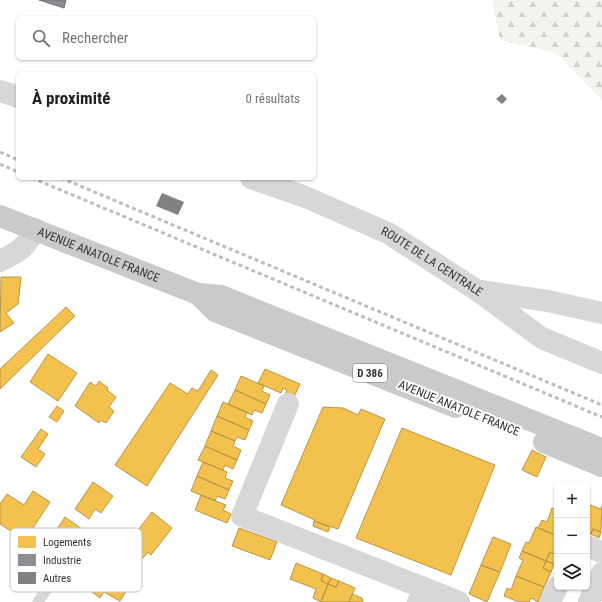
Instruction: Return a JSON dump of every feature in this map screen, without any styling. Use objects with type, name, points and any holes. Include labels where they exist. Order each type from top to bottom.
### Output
[{"type":"main road","name":"AVENUE ANATOLE FRANCE","points":[[0,216],[198,294],[222,296],[465,402],[546,435]]},
{"type":"main road","name":"D 386","points":[[546,435],[602,449]]},
{"type":"main road","name":"D 386","points":[[546,435],[602,466]]},
{"type":"street","points":[[0,91],[16,96]]},
{"type":"street","name":"ROUTE DE LA CENTRALE","points":[[257,180],[302,196],[388,233],[478,291],[542,338],[602,363]]},
{"type":"street","points":[[0,260],[17,252],[30,240],[35,229]]},
{"type":"street","points":[[478,291],[548,301],[602,313]]},
{"type":"street","points":[[288,404],[242,516],[421,595],[460,602]]},
{"type":"street","points":[[590,547],[602,552]]},
{"type":"street","points":[[589,602],[602,573]]},
{"type":"street","points":[[550,602],[556,590]]},
{"type":"lane","points":[[38,602],[45,592]]},
{"type":"green space","points":[[492,0],[602,0],[602,100],[556,53],[500,40]]},
{"type":"building: Logements","points":[[1,277],[21,277],[18,304],[6,313],[14,323],[0,332]]},
{"type":"building: Logements","points":[[66,307],[75,316],[0,389],[0,369]]},
{"type":"building: Logements","points":[[48,354],[77,373],[58,401],[30,382]]},
{"type":"building: Logements","points":[[265,369],[300,384],[293,399],[285,395],[287,390],[283,388],[281,393],[258,383]]},
{"type":"building: Logements","points":[[211,370],[218,375],[147,486],[115,465],[170,383],[188,394],[192,388],[198,391]]},
{"type":"building: Logements","points":[[241,376],[264,386],[262,391],[270,395],[266,404],[235,390]]},
{"type":"building: Logements","points":[[99,381],[116,397],[109,407],[114,411],[106,423],[101,420],[99,423],[75,406],[90,382],[96,386]]},
{"type":"building: Logements","points":[[235,390],[266,404],[262,413],[254,410],[252,415],[228,404]]},
{"type":"building: Logements","points":[[223,402],[247,412],[245,417],[253,421],[249,430],[217,416]]},
{"type":"building: Logements","points":[[57,406],[64,411],[57,422],[49,417]]},
{"type":"building: Logements","points":[[323,407],[343,408],[358,415],[361,409],[385,419],[338,529],[314,521],[315,520],[281,505]]},
{"type":"building: Logements","points":[[217,416],[249,430],[245,440],[237,437],[235,441],[211,431]]},
{"type":"building: Logements","points":[[402,428],[495,465],[451,575],[356,538]]},
{"type":"building: Logements","points":[[41,429],[48,434],[38,449],[45,454],[36,467],[21,457]]},
{"type":"building: Logements","points":[[211,431],[235,441],[233,446],[241,450],[237,460],[205,446]]},
{"type":"building: Logements","points":[[205,446],[237,460],[233,469],[225,465],[223,470],[198,460]]},
{"type":"building: Logements","points":[[532,450],[546,457],[537,477],[522,470]]},
{"type":"building: Logements","points":[[203,462],[227,472],[225,478],[233,481],[229,490],[197,476]]},
{"type":"building: Logements","points":[[197,476],[229,490],[225,499],[217,496],[215,501],[191,491]]},
{"type":"building: Logements","points":[[93,482],[113,496],[101,513],[95,509],[89,519],[75,509]]},
{"type":"building: Logements","points":[[33,491],[50,502],[33,528],[10,528],[10,530],[0,524],[0,504],[7,494],[24,505]]},
{"type":"building: Logements","points":[[201,495],[226,505],[223,510],[231,514],[227,523],[195,510]]},
{"type":"building: Logements","points":[[590,505],[601,509],[602,506],[601,532],[593,529],[591,534]]},
{"type":"building: Logements","points":[[552,508],[554,509],[554,535],[538,528],[542,520],[547,522]]},
{"type":"building: Logements","points":[[152,512],[172,528],[151,555],[148,552],[142,559],[142,528],[140,528]]},
{"type":"building: Logements","points":[[65,517],[81,528],[58,528]]},
{"type":"building: Logements","points":[[314,521],[330,527],[328,532],[313,526]]},
{"type":"building: Logements","points":[[536,527],[554,535],[554,554],[550,552],[546,561],[522,551],[526,542],[529,543]]},
{"type":"building: Logements","points":[[239,528],[277,542],[270,560],[232,546]]},
{"type":"building: Logements","points":[[593,529],[601,532],[599,538],[591,534]]},
{"type":"building: Logements","points":[[493,537],[511,544],[500,572],[481,565]]},
{"type":"building: Logements","points":[[522,551],[546,561],[543,568],[551,572],[544,587],[516,576],[523,560],[519,558]]},
{"type":"building: Logements","points":[[550,552],[554,554],[554,564],[546,561]]},
{"type":"building: Logements","points":[[546,561],[554,564],[551,572],[543,568]]},
{"type":"building: Logements","points":[[296,563],[323,574],[321,581],[328,584],[321,602],[313,598],[316,589],[290,579]]},
{"type":"building: Logements","points":[[481,565],[500,572],[487,602],[469,594]]},
{"type":"building: Logements","points":[[323,574],[331,578],[328,584],[321,581]]},
{"type":"building: Logements","points":[[516,576],[544,587],[538,602],[531,598],[529,602],[519,602],[504,596],[507,588],[511,590]]},
{"type":"building: Logements","points":[[331,578],[339,581],[336,587],[328,584]]},
{"type":"building: Logements","points":[[339,581],[355,588],[349,602],[321,602],[328,584],[336,587]]},
{"type":"building: Logements","points":[[92,592],[104,592],[100,598]]},
{"type":"building: Logements","points":[[104,592],[126,592],[120,601]]},
{"type":"building: Logements","points":[[352,594],[362,598],[363,602],[349,602]]},
{"type":"building: Industrie","points":[[39,0],[66,0],[64,8]]},
{"type":"building: Autres","points":[[502,94],[507,99],[502,104],[496,99]]},
{"type":"building: Autres","points":[[162,193],[184,202],[178,215],[156,206]]},
{"type":"railway","points":[[0,152],[16,159]]},
{"type":"railway","points":[[0,164],[16,171]]},
{"type":"railway","points":[[37,180],[602,417]]},
{"type":"railway","points":[[66,180],[602,405]]}]
